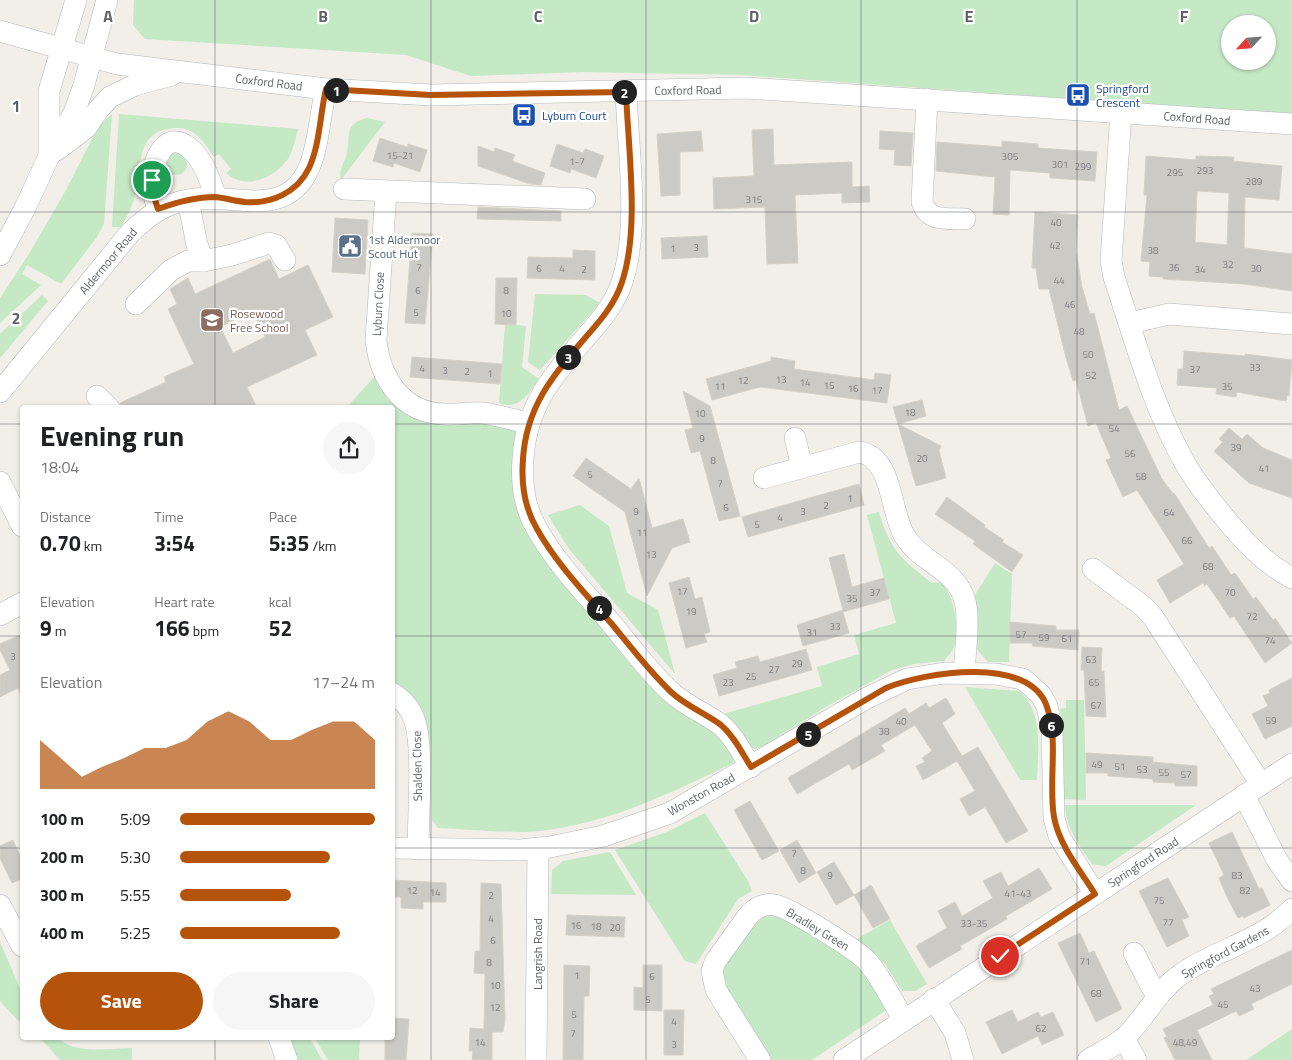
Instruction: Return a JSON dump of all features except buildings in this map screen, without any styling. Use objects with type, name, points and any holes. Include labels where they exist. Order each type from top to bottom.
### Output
[{"type":"street","points":[[49,156],[48,99],[76,0]]},
{"type":"street","points":[[0,255],[26,208],[49,156],[74,113],[92,58],[107,0]]},
{"type":"street","name":"Coxford Road","points":[[0,31],[92,58],[129,66],[326,89],[430,95],[746,88],[1292,124]]},
{"type":"street","points":[[49,156],[86,128],[98,110],[120,91],[184,72]]},
{"type":"street","name":"Aldermoor Road","points":[[0,392],[130,233],[158,209],[188,200],[216,197],[246,202],[275,199],[288,193],[308,170],[314,155],[326,89]]},
{"type":"street","points":[[626,92],[631,239],[624,275],[610,307],[557,370],[528,424],[524,439],[522,478],[524,496],[536,528],[549,549],[660,681],[684,703],[722,726],[734,739],[751,767]]},
{"type":"street","points":[[927,99],[922,202],[925,211],[932,217],[965,219]]},
{"type":"street","points":[[1121,113],[1111,261],[1130,324],[1166,424],[1187,468],[1238,534],[1260,556],[1292,578]]},
{"type":"street","points":[[158,209],[152,180],[155,159],[159,150],[171,142],[178,141],[188,147],[198,158],[208,174],[216,197]]},
{"type":"street","points":[[344,189],[585,199]]},
{"type":"street","name":"Lyburn Close","points":[[386,192],[376,340],[378,355],[387,381],[407,402],[429,412],[482,413],[528,424]]},
{"type":"street","points":[[188,200],[197,245],[204,261]]},
{"type":"street","points":[[136,304],[171,270],[188,261],[204,261],[269,243],[276,245],[285,260]]},
{"type":"street","points":[[1130,324],[1169,314],[1292,324]]},
{"type":"street","points":[[795,438],[802,467]]},
{"type":"street","points":[[764,478],[860,452],[867,453],[881,465],[903,534],[918,553],[947,574],[960,589],[966,610],[964,673]]},
{"type":"street","points":[[0,482],[20,522]]},
{"type":"street","points":[[1093,569],[1144,607],[1153,616],[1252,790],[1277,860],[1292,881]]},
{"type":"street","points":[[0,615],[20,604]]},
{"type":"street","name":"Wonston Road","points":[[395,848],[538,848],[602,836],[670,813],[886,688],[925,675],[964,673],[1013,676],[1033,686],[1042,695],[1047,706],[1052,730],[1054,818],[1059,836],[1095,894]]},
{"type":"street","name":"Shalden Close","points":[[395,695],[404,701],[410,710],[418,731],[418,849]]},
{"type":"street","name":"Springford Road","points":[[844,1060],[1292,764]]},
{"type":"street","name":"Langrish Road","points":[[536,1060],[538,848]]},
{"type":"street","name":"Bradley Green","points":[[760,1060],[716,990],[712,971],[715,962],[748,916],[753,910],[767,904],[783,908],[856,952],[874,969],[904,1020]]},
{"type":"street","points":[[0,905],[20,942]]},
{"type":"street","name":"Springford Gardens","points":[[1088,1060],[1124,1038],[1158,995],[1181,974],[1257,936],[1277,923],[1292,909]]},
{"type":"street","points":[[1134,953],[1148,981],[1158,995]]},
{"type":"street","points":[[934,1000],[955,1034],[963,1060]]},
{"type":"street","points":[[1124,1038],[1136,1060]]},
{"type":"street","points":[[280,1040],[287,1060]]},
{"type":"green space","points":[[134,0],[1292,0],[1292,115],[741,75],[583,72],[471,76],[406,55],[145,39],[133,25]]},
{"type":"green space","points":[[112,114],[104,224],[97,237],[61,284],[27,265],[22,274],[41,285],[0,323],[0,298],[29,254],[66,190],[98,127]]},
{"type":"green space","points":[[119,114],[298,129],[288,159],[282,166],[268,177],[251,181],[242,181],[226,173],[231,169],[219,154],[214,157],[203,141],[189,130],[176,128],[163,130],[153,135],[143,151],[135,195],[129,212],[121,227],[112,227]]},
{"type":"green space","points":[[367,118],[385,122],[341,180],[340,173],[347,153],[349,131],[354,123]]},
{"type":"green space","points":[[176,153],[184,156],[187,164],[184,172],[176,175],[168,172],[165,164],[168,156]]},
{"type":"green space","points":[[535,294],[586,295],[600,303],[540,370],[528,362]]},
{"type":"green space","points":[[42,295],[48,301],[0,358],[0,334]]},
{"type":"green space","points":[[505,324],[526,326],[522,367],[539,379],[523,399],[512,405],[499,403]]},
{"type":"green space","points":[[375,376],[388,400],[415,418],[508,421],[517,425],[521,513],[706,722],[736,753],[733,763],[640,805],[615,814],[566,827],[515,832],[438,828],[432,820],[431,747],[424,722],[395,687],[395,405],[349,405]]},
{"type":"green space","points":[[580,505],[609,526],[627,593],[658,610],[675,674],[569,549],[548,515]]},
{"type":"green space","points":[[879,512],[892,545],[898,553],[932,583],[943,582],[947,589],[953,604],[956,620],[955,644],[951,653],[944,661],[914,664],[892,670],[829,705],[763,746],[756,749],[749,747],[723,714],[822,686],[817,667],[859,654],[854,635],[896,623],[867,515]]},
{"type":"green space","points":[[995,563],[1012,574],[1009,662],[988,662],[976,648],[975,595]]},
{"type":"green space","points":[[965,687],[1019,691],[1027,700],[1036,720],[1038,732],[1037,780],[1020,780]]},
{"type":"green space","points":[[1066,700],[1084,700],[1086,800],[1063,799],[1063,730],[1060,709],[1066,708]]},
{"type":"green space","points":[[1065,805],[1196,805],[1106,866],[1092,864],[1082,850],[1071,829]]},
{"type":"green space","points":[[705,813],[748,881],[752,891],[738,899],[696,964],[685,961],[615,850],[667,832]]},
{"type":"green space","points":[[610,852],[636,895],[551,894],[552,870],[563,861]]},
{"type":"green space","points":[[772,912],[786,917],[859,966],[888,1009],[812,1060],[768,1060],[721,987],[720,969],[756,918]]},
{"type":"green space","points":[[890,920],[927,984],[915,991],[902,991],[885,964],[855,940]]},
{"type":"green space","points":[[0,942],[20,988],[20,1023],[0,1001]]},
{"type":"green space","points":[[1292,1029],[1292,1060],[1246,1060]]},
{"type":"green space","points":[[42,1040],[61,1040],[74,1047],[83,1049],[132,1048],[132,1060],[60,1060]]},
{"type":"green space","points":[[290,1040],[311,1040],[322,1060],[297,1060]]},
{"type":"green space","points":[[316,1040],[360,1040],[359,1060],[328,1060]]},
{"type":"place","name":"Springford Crescent","points":[[1078,95]]},
{"type":"place","name":"Lyburn Court","points":[[524,115]]},
{"type":"place","name":"1st Aldermoor Scout Hut","points":[[350,246]]},
{"type":"place","name":"Rosewood Free School","points":[[212,320]]},
{"type":"route","points":[[152,180],[158,209],[188,200],[216,197],[246,202],[260,202],[275,199],[288,193],[308,170],[314,155],[321,108],[326,89],[430,95],[626,92],[631,212],[631,239],[627,266],[614,302],[557,370],[531,415],[524,439],[522,478],[528,512],[549,549],[660,681],[684,703],[722,726],[734,739],[751,767],[867,698],[907,679],[945,673],[996,674],[1023,679],[1033,686],[1042,695],[1050,716],[1052,730],[1052,796],[1054,818],[1059,836],[1095,894],[1000,956]]}]
